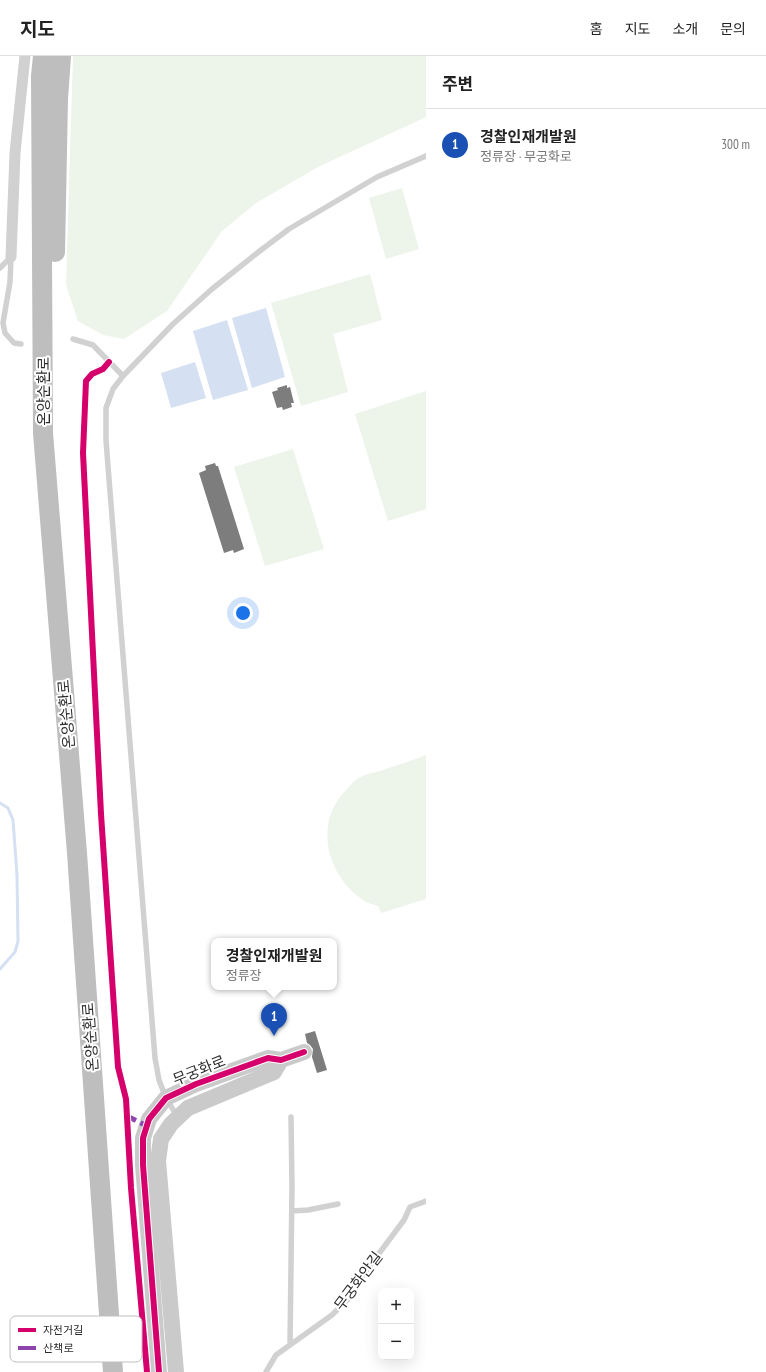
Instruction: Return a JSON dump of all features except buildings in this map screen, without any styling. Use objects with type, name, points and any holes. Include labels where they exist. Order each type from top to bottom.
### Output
[{"type":"highway","name":"온양순환로","points":[[43,56],[41,76],[44,434],[78,869],[109,1316]]},
{"type":"highway","name":"온양순환로","points":[[61,56],[58,99],[53,348],[58,456],[119,1316]]},
{"type":"highway","name":"온양순환로","points":[[112,1362],[113,1372]]},
{"type":"highway","name":"온양순환로","points":[[122,1362],[123,1372]]},
{"type":"street","points":[[11,257],[15,154],[25,56]]},
{"type":"street","name":"무궁화로","points":[[160,1372],[143,1165],[143,1138],[149,1119],[166,1098],[196,1084],[268,1058],[281,1060],[304,1052]]},
{"type":"street","name":"무궁화로","points":[[176,1372],[158,1161],[160,1139],[178,1117],[188,1108],[274,1072],[281,1060]]},
{"type":"lane","points":[[178,1117],[166,1098],[159,1080],[155,1058],[106,440],[106,408],[113,389],[123,376],[173,324],[212,289],[261,250],[290,229],[377,176],[426,156]]},
{"type":"lane","points":[[0,268],[11,257]]},
{"type":"lane","points":[[11,257],[10,282],[2,323],[5,333],[14,344],[21,344]]},
{"type":"lane","points":[[72,339],[93,345],[123,376]]},
{"type":"lane","points":[[290,1345],[292,1211],[291,1117]]},
{"type":"lane","name":"무궁화안길","points":[[266,1372],[276,1355],[332,1315],[349,1298],[367,1269],[404,1220],[410,1207],[426,1201]]},
{"type":"lane","points":[[292,1211],[308,1210],[338,1204]]},
{"type":"shaded area","points":[[73,56],[426,56],[426,117],[318,167],[256,203],[222,231],[167,311],[124,339],[103,335],[78,321],[66,285]]},
{"type":"shaded area","points":[[402,188],[419,249],[386,259],[369,198]]},
{"type":"shaded area","points":[[370,274],[382,320],[333,334],[348,392],[301,406],[271,303]]},
{"type":"shaded area","points":[[426,391],[426,509],[388,521],[355,414]]},
{"type":"shaded area","points":[[293,449],[324,549],[265,566],[234,467]]},
{"type":"shaded area","points":[[426,755],[426,899],[381,913],[378,906],[368,903],[351,890],[333,863],[327,833],[330,818],[336,803],[357,779]]},
{"type":"water","points":[[266,308],[285,377],[252,388],[232,318]]},
{"type":"water","points":[[227,320],[248,390],[213,400],[193,331]]},
{"type":"water","points":[[195,362],[206,398],[171,408],[161,373]]},
{"type":"waterway","points":[[0,803],[8,808],[13,820],[17,875],[18,941],[15,952],[0,969]]},
{"type":"marked path","points":[[127,1116],[147,1126]]},
{"type":"cycle path","points":[[109,362],[103,369],[92,374],[86,381],[83,453],[101,814],[118,1067],[126,1099],[131,1188],[147,1372]]},
{"type":"cycle path","points":[[159,1372],[143,1165],[143,1138],[149,1119],[166,1098],[196,1084],[268,1058],[281,1060],[304,1052]]},
{"type":"place","name":"경찰인재개발원","points":[[274,1036]]}]
